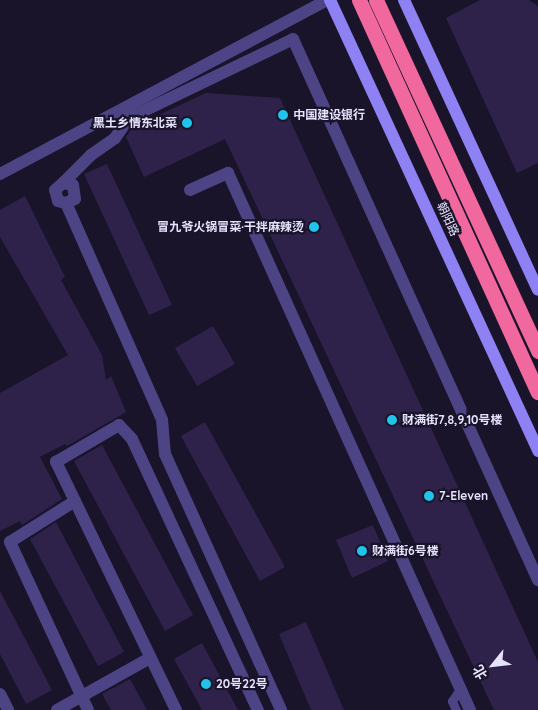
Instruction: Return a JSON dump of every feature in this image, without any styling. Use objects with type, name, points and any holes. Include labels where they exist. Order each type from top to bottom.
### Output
[{"type":"highway","name":"朝阳路","points":[[359,0],[538,392]]},
{"type":"highway","points":[[376,0],[538,350]]},
{"type":"street","points":[[0,174],[329,0]]},
{"type":"street","name":"朝阳路","points":[[329,0],[538,451]]},
{"type":"street","points":[[404,0],[538,290]]},
{"type":"street","points":[[282,710],[164,454],[162,420],[66,203],[58,201],[54,190],[115,138],[129,118],[293,39],[538,580]]},
{"type":"street","points":[[190,190],[228,173],[470,710]]},
{"type":"street","points":[[176,710],[56,462],[119,425],[132,439],[258,710]]},
{"type":"street","points":[[75,501],[5,544],[88,710]]},
{"type":"street","points":[[57,710],[150,658]]},
{"type":"street","points":[[0,694],[8,710]]},
{"type":"lane","points":[[456,710],[452,702],[460,689]]},
{"type":"building","points":[[480,0],[529,0],[538,6],[538,163],[517,173],[446,18]]},
{"type":"building","name":"财满街7,8,9,10号楼","points":[[206,93],[280,98],[538,662],[538,710],[494,710],[225,139],[144,177],[126,137],[133,127]]},
{"type":"building","points":[[107,164],[172,305],[149,315],[84,174]]},
{"type":"building","points":[[25,196],[65,277],[61,280],[102,355],[106,380],[111,376],[126,412],[67,446],[65,444],[40,457],[62,499],[22,525],[20,521],[0,531],[0,393],[68,355],[0,237],[0,210]]},
{"type":"building","points":[[213,326],[235,364],[197,386],[175,348]]},
{"type":"building","points":[[205,422],[285,567],[260,581],[181,436]]},
{"type":"building","points":[[102,445],[193,615],[165,631],[74,461]]},
{"type":"building","points":[[56,522],[124,652],[98,666],[30,539]]},
{"type":"building","name":"财满街6号楼","points":[[373,525],[388,561],[352,578],[336,540]]},
{"type":"building","points":[[0,591],[52,690],[26,704],[0,654]]},
{"type":"building","points":[[306,622],[344,710],[311,710],[279,634]]},
{"type":"building","name":"20号22号","points":[[202,643],[238,710],[202,710],[174,659]]},
{"type":"building","points":[[130,679],[147,710],[111,710],[102,694]]},
{"type":"place","name":"中国建设银行","points":[[283,115]]},
{"type":"place","name":"黑土乡情东北菜","points":[[187,123]]},
{"type":"place","name":"冒九爷火锅冒菜·干拌麻辣烫","points":[[314,227]]},
{"type":"place","name":"财满街7,8,9,10号楼","points":[[392,420]]},
{"type":"place","name":"7-Eleven","points":[[429,496]]},
{"type":"place","name":"财满街6号楼","points":[[362,551]]},
{"type":"place","name":"20号22号","points":[[206,684]]}]
